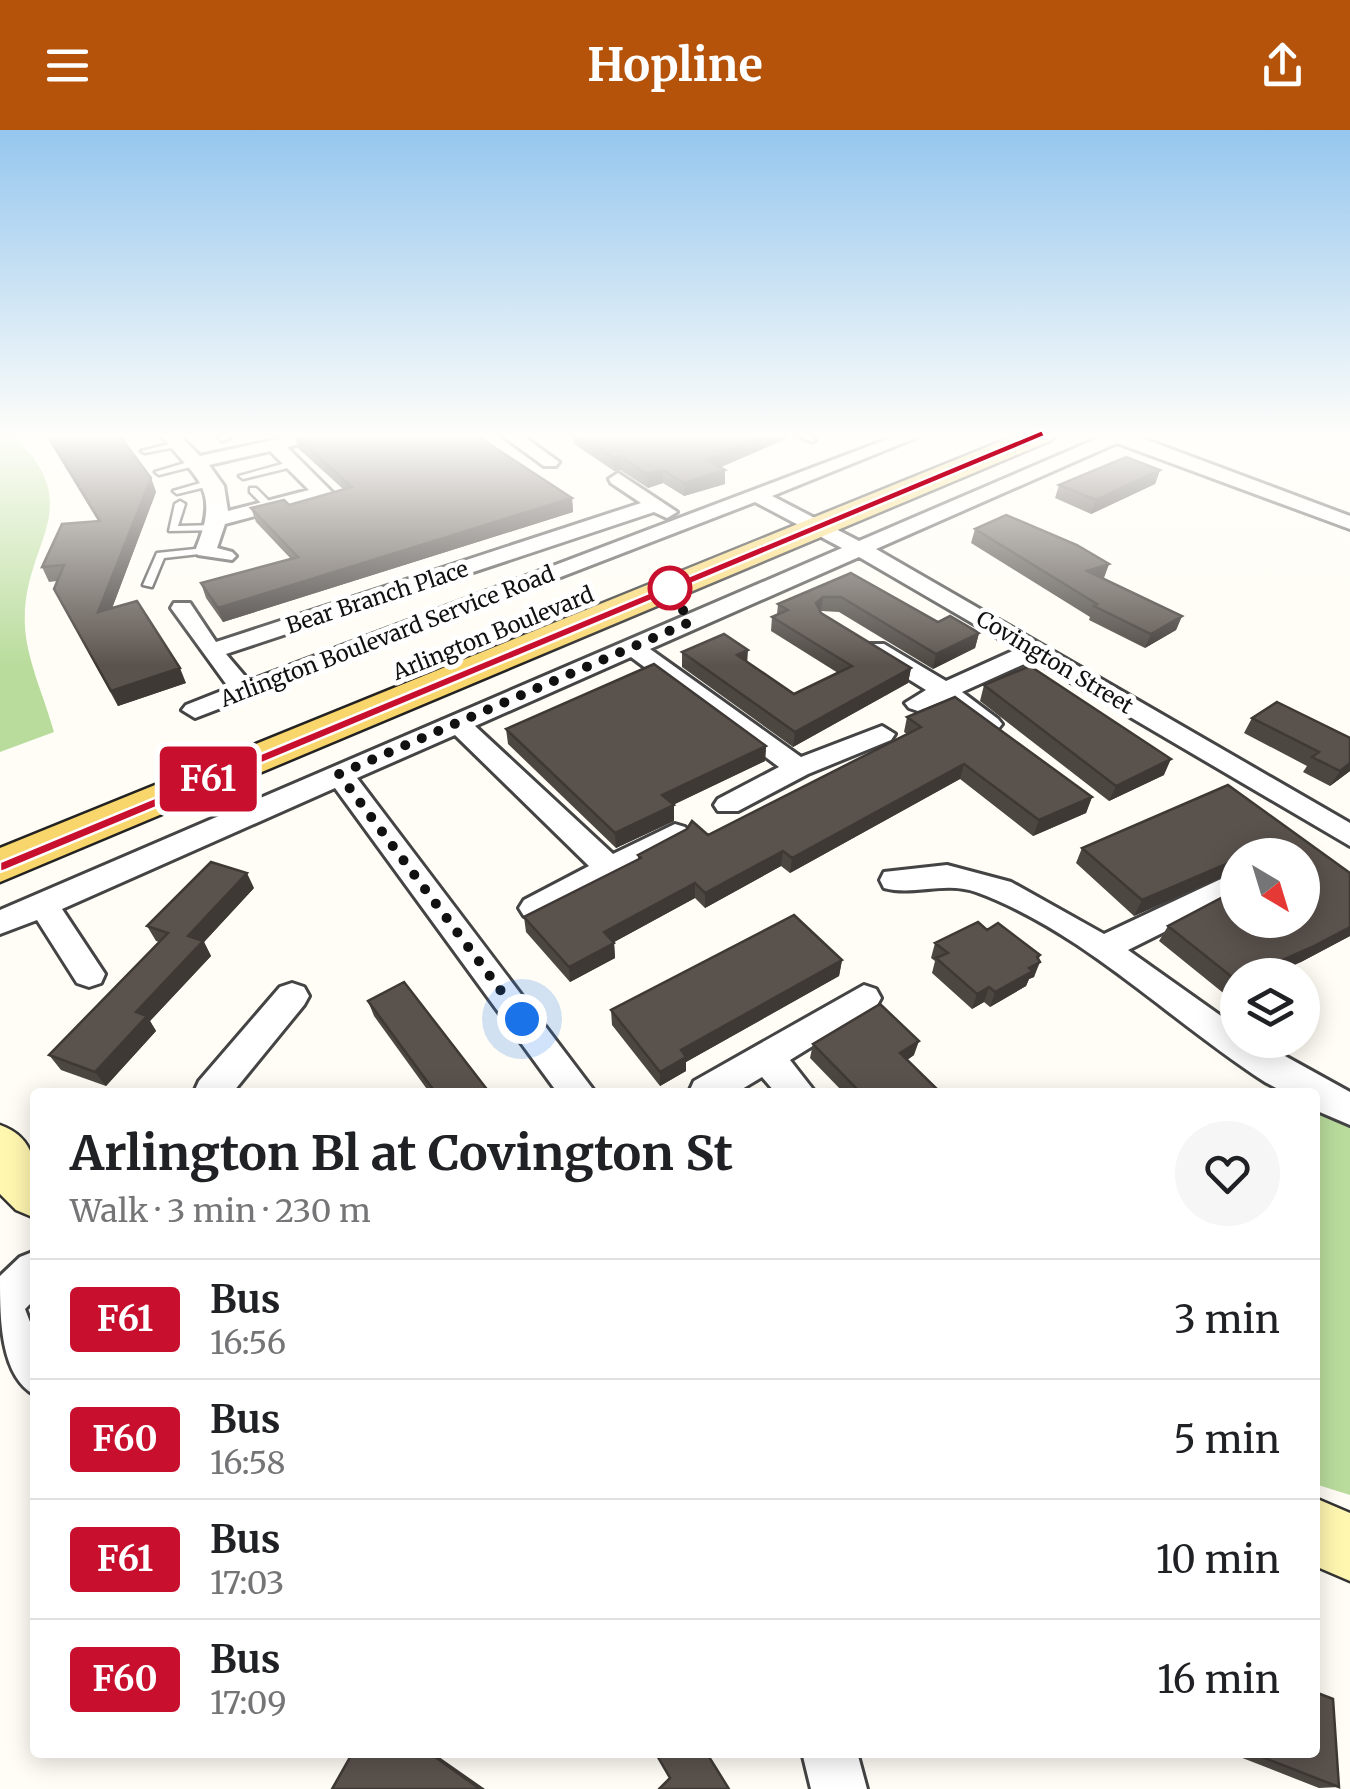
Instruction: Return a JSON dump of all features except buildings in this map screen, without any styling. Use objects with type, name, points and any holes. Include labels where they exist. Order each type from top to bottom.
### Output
[{"type":"main road","name":"Arlington Boulevard","points":[[0,866],[822,511]]},
{"type":"main road","name":"Arlington Boulevard","points":[[0,830],[828,511]]},
{"type":"street","points":[[218,511],[218,523],[204,552],[225,556]]},
{"type":"street","points":[[218,523],[253,511]]},
{"type":"street","name":"Bear Branch Place","points":[[210,651],[636,511]]},
{"type":"street","points":[[666,511],[683,522]]},
{"type":"street","name":"Arlington Boulevard Service Road","points":[[194,710],[712,511]]},
{"type":"street","name":"Covington Street","points":[[788,511],[1036,650],[1350,836]]},
{"type":"street","points":[[0,923],[942,511]]},
{"type":"street","points":[[1319,511],[1350,523]]},
{"type":"street","points":[[182,608],[210,651],[244,690]]},
{"type":"street","points":[[846,630],[945,690],[1003,735]]},
{"type":"street","points":[[632,647],[798,768]]},
{"type":"street","points":[[918,703],[1036,650]]},
{"type":"street","points":[[457,723],[608,867]]},
{"type":"street","points":[[728,805],[798,768],[882,734]]},
{"type":"street","points":[[339,774],[574,1088]]},
{"type":"street","points":[[535,908],[674,834]]},
{"type":"street","points":[[895,880],[934,875],[962,877],[1006,891],[1106,949],[1248,1056],[1306,1088]]},
{"type":"street","points":[[1106,949],[1125,935],[1220,890]]},
{"type":"street","points":[[42,904],[89,974]]},
{"type":"street","points":[[215,1088],[292,996]]},
{"type":"street","points":[[714,1088],[864,998]]},
{"type":"street","points":[[766,1058],[792,1088]]},
{"type":"street","points":[[1320,1095],[1350,1109]]},
{"type":"street","points":[[0,1148],[30,1188]]},
{"type":"street","points":[[30,1276],[2,1302],[19,1350],[30,1366]]},
{"type":"street","points":[[1320,1534],[1350,1548]]},
{"type":"street","points":[[831,1758],[839,1789]]},
{"type":"lane","points":[[178,511],[172,528],[218,523]]},
{"type":"lane","points":[[148,585],[160,555],[204,552]]},
{"type":"green space","points":[[0,511],[49,511],[26,597],[25,627],[54,732],[0,752]]},
{"type":"green space","points":[[1320,1108],[1350,1122],[1350,1495],[1320,1486]]},
{"type":"bus line","name":"F61","points":[[0,866],[855,511]]},
{"type":"route","points":[[522,1019],[339,774],[690,622],[670,588]]}]
